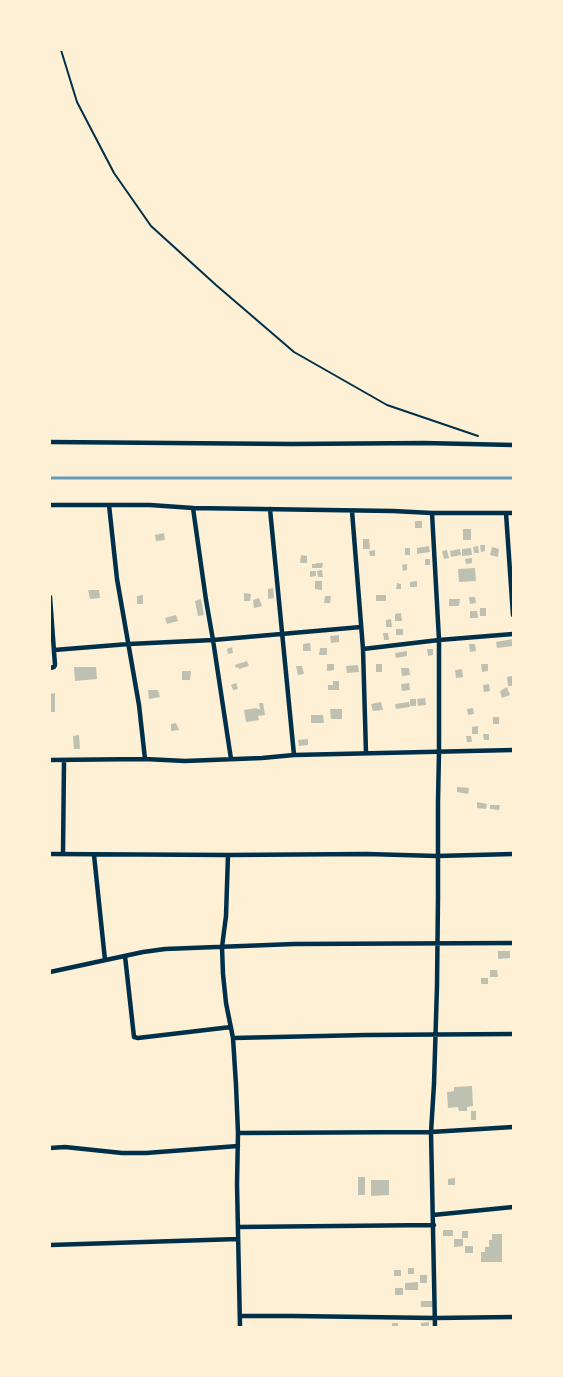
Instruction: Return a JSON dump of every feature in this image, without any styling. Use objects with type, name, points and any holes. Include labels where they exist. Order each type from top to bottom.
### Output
[{"type":"street","points":[[50,442],[513,445]]},
{"type":"street","points":[[50,505],[150,505],[193,508],[513,513]]},
{"type":"street","points":[[109,505],[117,579],[139,705],[145,759]]},
{"type":"street","points":[[193,508],[231,759]]},
{"type":"street","points":[[270,509],[294,755]]},
{"type":"street","points":[[352,511],[363,649],[366,753]]},
{"type":"street","points":[[432,513],[439,640],[438,897],[432,1132],[435,1327]]},
{"type":"street","points":[[506,513],[513,614]]},
{"type":"street","points":[[50,597],[55,665],[50,668]]},
{"type":"street","points":[[54,650],[214,640],[361,627]]},
{"type":"street","points":[[363,649],[513,634]]},
{"type":"street","points":[[50,760],[145,759],[185,761],[294,755],[513,750]]},
{"type":"street","points":[[63,854],[64,761]]},
{"type":"street","points":[[50,854],[367,854],[437,856],[513,854]]},
{"type":"street","points":[[94,855],[105,960]]},
{"type":"street","points":[[228,855],[226,916],[222,947],[226,1003],[233,1038],[238,1133],[240,1327]]},
{"type":"street","points":[[50,972],[166,948],[294,944],[513,943]]},
{"type":"street","points":[[125,956],[132,1033],[134,1037],[231,1027]]},
{"type":"street","points":[[233,1038],[513,1034]]},
{"type":"street","points":[[238,1133],[432,1132],[513,1127]]},
{"type":"street","points":[[50,1148],[65,1147],[122,1153],[238,1146]]},
{"type":"street","points":[[433,1214],[513,1207]]},
{"type":"street","points":[[238,1227],[434,1225]]},
{"type":"street","points":[[50,1244],[238,1239]]},
{"type":"street","points":[[240,1316],[513,1317]]},
{"type":"path","points":[[61,50],[77,102],[114,173],[151,226],[294,352],[387,405],[484,438]]},
{"type":"building","points":[[415,521],[422,521],[422,528],[415,528]]},
{"type":"building","points":[[463,529],[471,529],[471,540],[463,540]]},
{"type":"building","points":[[164,533],[165,540],[156,541],[155,535]]},
{"type":"building","points":[[363,539],[369,539],[370,549],[363,549]]},
{"type":"building","points":[[480,545],[485,545],[485,551],[481,552]]},
{"type":"building","points":[[429,546],[430,552],[417,554],[417,548]]},
{"type":"building","points":[[478,546],[479,553],[474,553],[473,547]]},
{"type":"building","points":[[492,547],[499,549],[498,557],[490,555]]},
{"type":"building","points":[[405,548],[410,548],[410,555],[405,555]]},
{"type":"building","points":[[471,548],[472,555],[462,556],[462,549]]},
{"type":"building","points":[[460,549],[461,555],[451,557],[450,551]]},
{"type":"building","points":[[375,550],[375,556],[370,556],[369,551]]},
{"type":"building","points":[[447,550],[449,558],[444,559],[442,551]]},
{"type":"building","points":[[301,555],[307,556],[307,563],[300,563]]},
{"type":"building","points":[[472,558],[472,563],[466,564],[465,559]]},
{"type":"building","points":[[425,559],[430,559],[430,565],[425,565]]},
{"type":"building","points":[[323,563],[322,568],[312,568],[312,564]]},
{"type":"building","points":[[407,564],[407,570],[403,571],[402,565]]},
{"type":"building","points":[[475,568],[476,581],[459,582],[458,569]]},
{"type":"building","points":[[322,570],[323,577],[318,577],[317,571]]},
{"type":"building","points":[[310,571],[316,571],[316,576],[310,577]]},
{"type":"building","points":[[315,581],[322,581],[322,590],[315,589]]},
{"type":"building","points":[[417,581],[417,587],[410,587],[410,582]]},
{"type":"building","points":[[397,583],[401,584],[401,589],[396,589]]},
{"type":"building","points":[[273,588],[274,598],[268,599],[268,589]]},
{"type":"building","points":[[88,590],[99,590],[100,598],[90,599]]},
{"type":"building","points":[[244,593],[251,594],[250,601],[244,601]]},
{"type":"building","points":[[143,595],[143,604],[137,604],[137,596]]},
{"type":"building","points":[[376,595],[386,595],[386,601],[376,601]]},
{"type":"building","points":[[325,596],[331,596],[330,603],[324,603]]},
{"type":"building","points":[[469,597],[475,597],[476,603],[470,604]]},
{"type":"building","points":[[259,598],[262,606],[254,608],[253,600]]},
{"type":"building","points":[[201,599],[204,615],[198,616],[195,601]]},
{"type":"building","points":[[449,599],[460,599],[459,606],[449,606]]},
{"type":"building","points":[[480,608],[486,608],[486,616],[480,616]]},
{"type":"building","points":[[470,611],[477,611],[478,618],[470,618]]},
{"type":"building","points":[[401,613],[402,621],[395,621],[395,614]]},
{"type":"building","points":[[176,615],[178,621],[167,624],[165,618]]},
{"type":"building","points":[[391,619],[392,627],[386,627],[386,620]]},
{"type":"building","points":[[396,629],[403,629],[403,635],[396,635]]},
{"type":"building","points":[[383,633],[388,633],[389,640],[384,640]]},
{"type":"building","points":[[339,635],[339,642],[331,643],[330,636]]},
{"type":"building","points":[[513,639],[513,646],[497,648],[496,642]]},
{"type":"building","points":[[310,643],[311,651],[303,651],[303,644]]},
{"type":"building","points":[[469,644],[475,644],[476,651],[470,652]]},
{"type":"building","points":[[232,647],[233,653],[228,654],[227,649]]},
{"type":"building","points":[[320,648],[327,648],[327,655],[319,655]]},
{"type":"building","points":[[427,649],[433,649],[433,655],[428,656]]},
{"type":"building","points":[[407,651],[407,656],[396,658],[395,653]]},
{"type":"building","points":[[247,661],[249,666],[236,668],[235,665]]},
{"type":"building","points":[[327,664],[334,664],[334,670],[327,671]]},
{"type":"building","points":[[376,664],[382,664],[382,672],[376,672]]},
{"type":"building","points":[[481,664],[488,664],[488,671],[482,672]]},
{"type":"building","points":[[358,665],[359,672],[347,673],[346,666]]},
{"type":"building","points":[[296,666],[302,666],[304,674],[298,675]]},
{"type":"building","points":[[74,667],[96,667],[97,679],[75,681]]},
{"type":"building","points":[[401,668],[409,668],[410,675],[402,676]]},
{"type":"building","points":[[462,669],[463,677],[456,678],[455,670]]},
{"type":"building","points":[[182,671],[191,671],[190,680],[182,680]]},
{"type":"building","points":[[512,676],[513,686],[508,686],[507,677]]},
{"type":"building","points":[[333,681],[339,681],[339,690],[328,690],[328,685],[333,685]]},
{"type":"building","points":[[236,683],[238,689],[233,690],[231,685]]},
{"type":"building","points":[[409,683],[410,690],[402,691],[401,684]]},
{"type":"building","points":[[489,684],[490,691],[484,692],[483,685]]},
{"type":"building","points":[[507,687],[510,695],[502,698],[500,691]]},
{"type":"building","points":[[148,690],[158,690],[160,697],[149,699]]},
{"type":"building","points":[[55,693],[55,712],[50,712],[50,694]]},
{"type":"building","points":[[425,698],[426,705],[418,706],[417,699]]},
{"type":"building","points":[[410,699],[416,699],[416,706],[410,706]]},
{"type":"building","points":[[381,702],[383,710],[373,711],[371,704]]},
{"type":"building","points":[[409,702],[410,707],[396,709],[395,704]]},
{"type":"building","points":[[259,703],[263,703],[265,715],[258,716],[259,720],[246,722],[244,710],[260,709]]},
{"type":"building","points":[[473,708],[474,714],[468,715],[467,709]]},
{"type":"building","points":[[330,709],[342,709],[342,719],[331,719]]},
{"type":"building","points":[[311,715],[323,715],[324,723],[311,723]]},
{"type":"building","points":[[493,717],[499,717],[499,724],[493,724]]},
{"type":"building","points":[[176,723],[179,730],[171,731],[171,724]]},
{"type":"building","points":[[478,726],[478,734],[472,734],[472,727]]},
{"type":"building","points":[[483,734],[489,734],[489,740],[484,740]]},
{"type":"building","points":[[79,735],[80,749],[74,749],[73,736]]},
{"type":"building","points":[[466,736],[471,736],[472,742],[467,742]]},
{"type":"building","points":[[308,739],[308,745],[299,746],[298,740]]},
{"type":"building","points":[[457,787],[469,788],[468,794],[457,792]]},
{"type":"building","points":[[477,802],[487,804],[486,809],[477,808]]},
{"type":"building","points":[[490,805],[500,805],[499,810],[490,809]]},
{"type":"building","points":[[498,951],[510,951],[510,958],[498,959]]},
{"type":"building","points":[[490,970],[497,970],[498,977],[490,977]]},
{"type":"building","points":[[481,978],[488,978],[488,984],[481,984]]},
{"type":"building","points":[[472,1086],[473,1106],[467,1107],[467,1111],[459,1111],[458,1107],[448,1108],[447,1092],[454,1091],[454,1087]]},
{"type":"building","points":[[471,1111],[476,1111],[476,1120],[471,1120]]},
{"type":"building","points":[[358,1177],[365,1177],[365,1195],[358,1195]]},
{"type":"building","points":[[455,1178],[455,1185],[448,1185],[448,1179]]},
{"type":"building","points":[[371,1180],[389,1180],[389,1195],[371,1196]]},
{"type":"building","points":[[443,1230],[453,1230],[453,1236],[443,1236]]},
{"type":"building","points":[[462,1231],[468,1231],[468,1238],[462,1238]]},
{"type":"building","points":[[492,1234],[502,1234],[502,1262],[481,1262],[481,1252],[485,1252],[485,1247],[489,1247],[489,1240],[492,1240]]},
{"type":"building","points":[[454,1239],[463,1239],[463,1246],[454,1247]]},
{"type":"building","points":[[465,1246],[473,1246],[473,1253],[465,1253]]},
{"type":"building","points":[[408,1268],[414,1268],[414,1274],[408,1274]]},
{"type":"building","points":[[394,1270],[401,1270],[401,1276],[394,1276]]},
{"type":"building","points":[[420,1275],[427,1275],[427,1283],[420,1283]]},
{"type":"building","points":[[418,1282],[418,1290],[405,1290],[405,1283]]},
{"type":"building","points":[[395,1288],[403,1288],[403,1295],[395,1295]]},
{"type":"building","points":[[421,1301],[432,1301],[432,1307],[421,1307]]},
{"type":"building","points":[[429,1322],[429,1327],[421,1327],[421,1323]]},
{"type":"building","points":[[392,1323],[398,1323],[398,1327],[392,1327]]},
{"type":"waterway","points":[[50,478],[513,478]]}]
